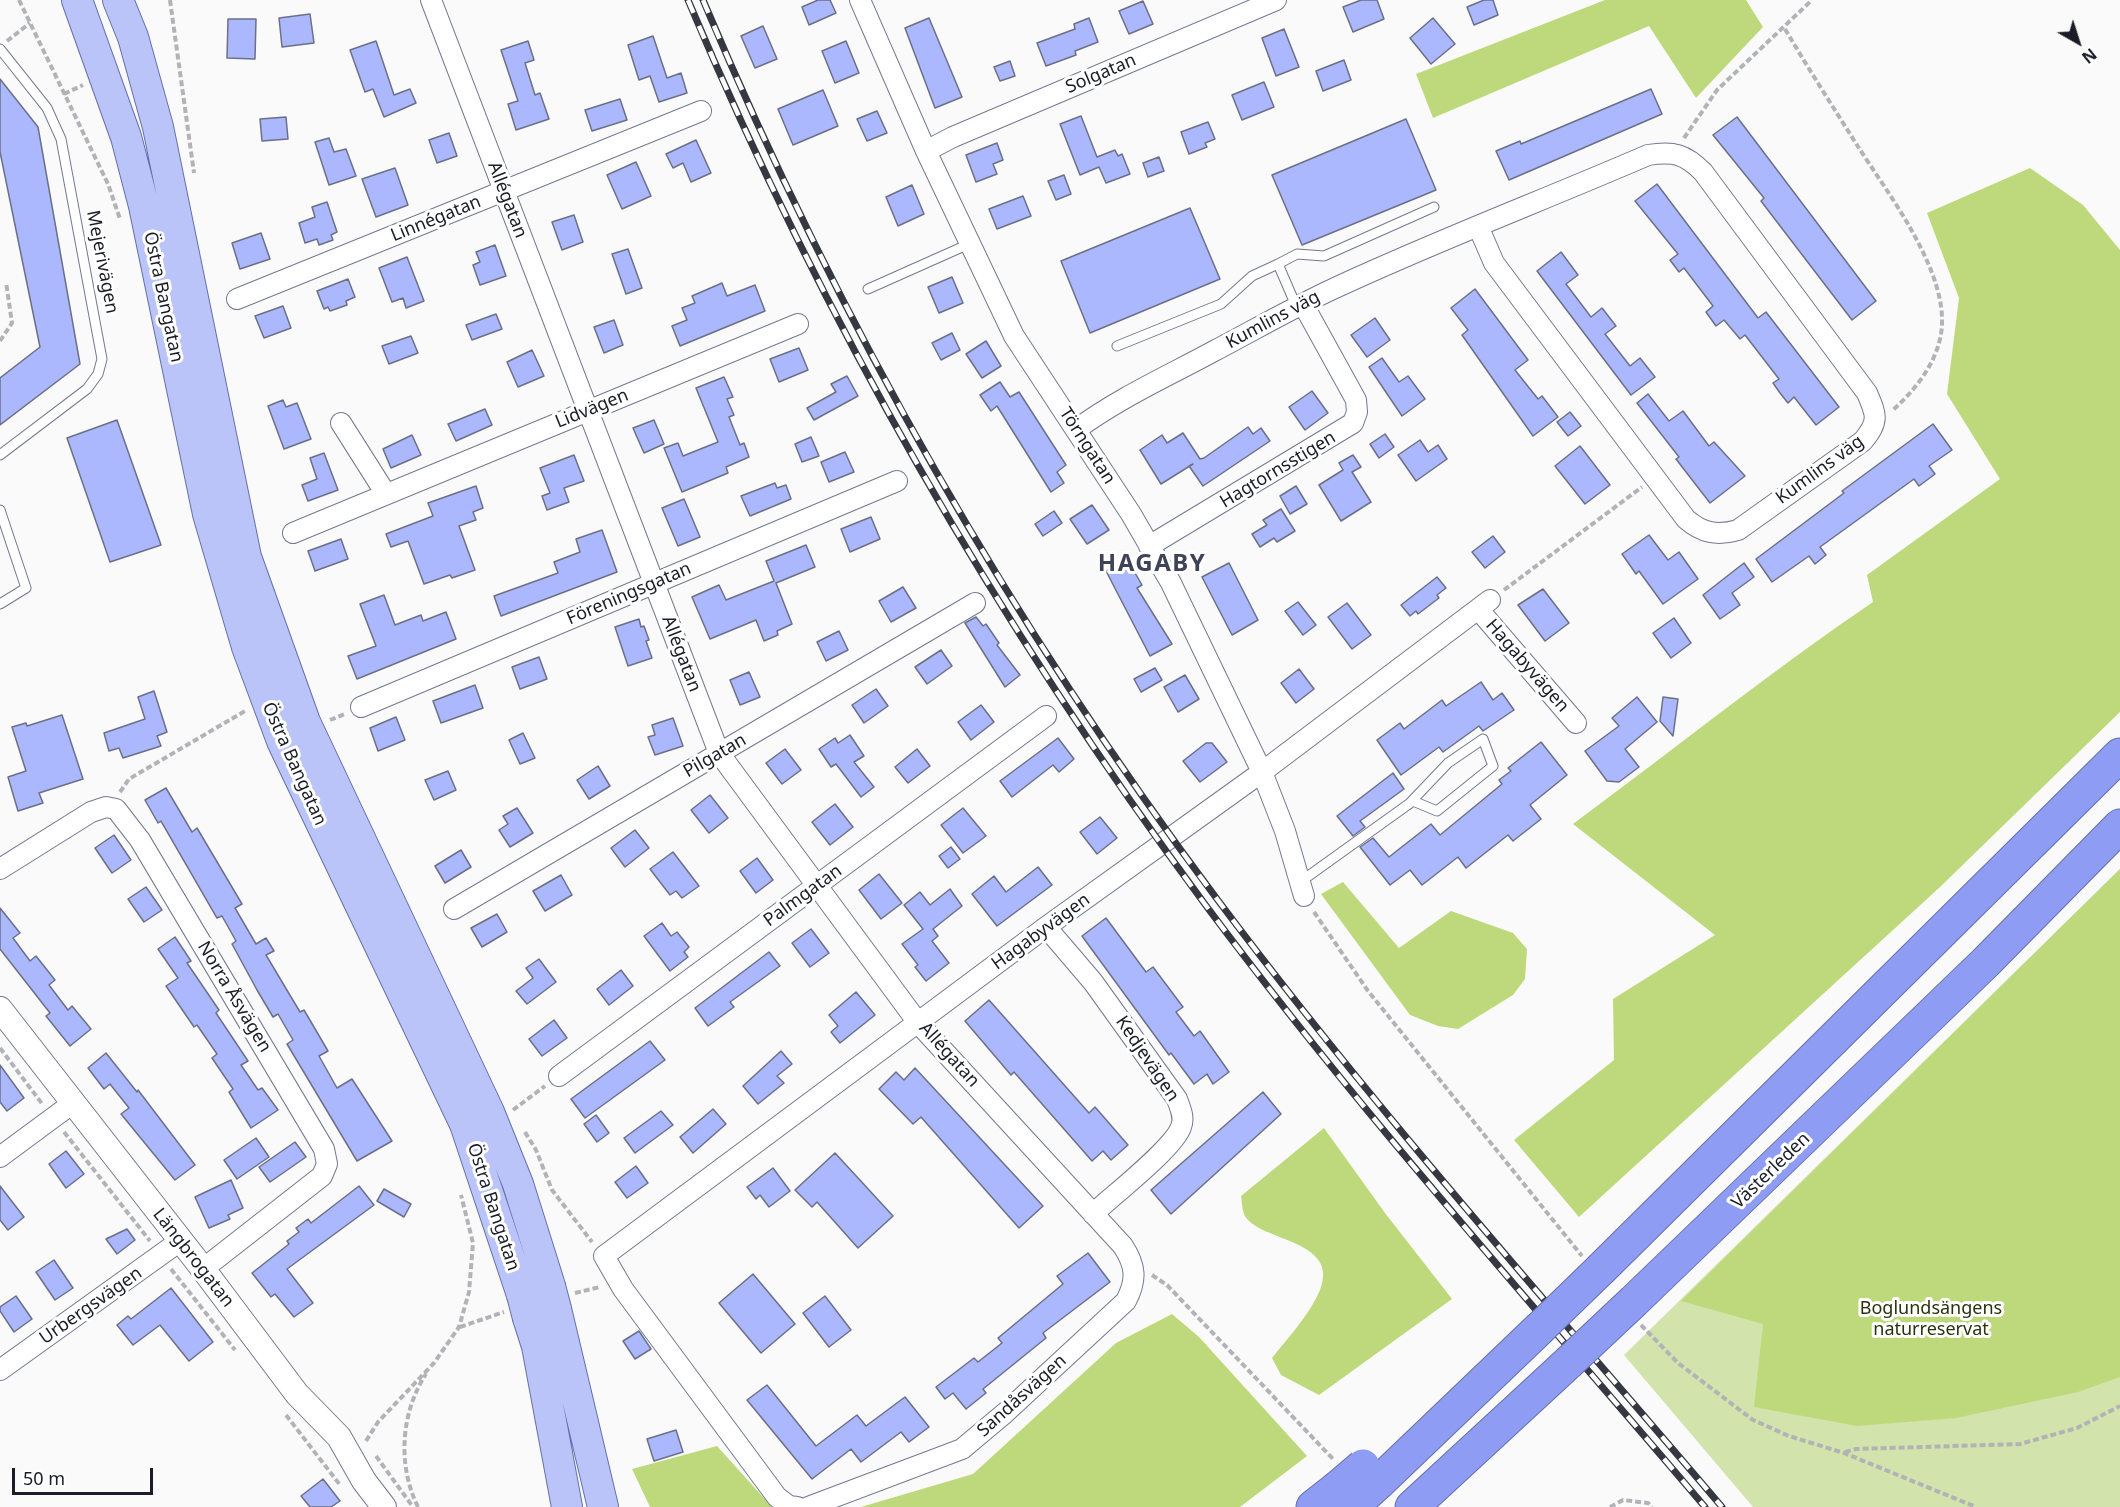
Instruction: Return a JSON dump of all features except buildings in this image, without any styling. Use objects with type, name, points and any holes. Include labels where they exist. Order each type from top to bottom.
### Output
[{"type":"highway","points":[[1347,1486],[1408,1429],[1446,1420],[2120,755]]},
{"type":"highway","name":"Västerleden","points":[[1412,1507],[1634,1301],[1978,970],[2120,826]]},
{"type":"highway","points":[[1444,1507],[1558,1385],[1568,1363]]},
{"type":"main road","name":"Östra Bangatan","points":[[77,0],[126,137],[144,206],[208,514],[247,647],[282,741],[465,1124],[539,1302],[603,1507]]},
{"type":"main road","name":"Östra Bangatan","points":[[118,0],[133,37],[158,127],[246,557],[305,722],[489,1112],[518,1184],[539,1302],[537,1346],[567,1507]]},
{"type":"street","name":"Allégatan","points":[[431,0],[719,753],[814,885],[919,1024],[1093,1214]]},
{"type":"street","name":"Törngatan","points":[[860,0],[926,151],[1014,336],[1077,429],[1171,583],[1262,772],[1285,831],[1302,889]]},
{"type":"street","name":"Solgatan","points":[[926,151],[953,136],[1276,0]]},
{"type":"street","name":"Linnégatan","points":[[237,299],[701,111]]},
{"type":"street","name":"Kumlins väg","points":[[1077,429],[1116,404],[1300,306],[1478,226],[1648,156],[1665,153],[1688,158],[1703,172],[1867,393],[1876,413],[1873,429],[1863,441],[1738,530],[1722,534],[1695,527],[1655,478],[1494,263],[1478,226]]},
{"type":"street","name":"Hagtornsstigen","points":[[1149,546],[1353,423],[1357,412],[1356,400],[1300,306]]},
{"type":"street","name":"Lidvägen","points":[[293,533],[798,324]]},
{"type":"street","points":[[341,423],[386,494]]},
{"type":"street","name":"Föreningsgatan","points":[[362,707],[897,481]]},
{"type":"street","name":"Pilgatan","points":[[454,909],[975,603]]},
{"type":"street","name":"Hagabyvägen","points":[[605,1256],[636,1230],[919,1024],[1047,927],[1262,772],[1484,604],[1576,723]]},
{"type":"street","name":"Palmgatan","points":[[559,1076],[814,885],[1046,716]]},
{"type":"street","points":[[0,868],[91,812],[110,808]]},
{"type":"street","name":"Norra Åsvägen","points":[[110,808],[116,809],[125,817],[140,840],[324,1149],[327,1164],[322,1176],[203,1269]]},
{"type":"street","name":"Kedjevägen","points":[[1047,927],[1093,982],[1177,1099],[1182,1113],[1181,1127],[1170,1143],[1093,1214]]},
{"type":"street","name":"Längbrogatan","points":[[0,1009],[203,1269],[297,1394],[339,1437],[364,1481],[384,1507]]},
{"type":"street","points":[[0,1157],[73,1103]]},
{"type":"street","points":[[1093,1214],[1130,1258]]},
{"type":"street","name":"Urbergsvägen","points":[[0,1370],[180,1241]]},
{"type":"street","points":[[605,1256],[623,1289],[777,1497],[789,1506],[797,1507]]},
{"type":"street","name":"Sandåsvägen","points":[[808,1507],[962,1449],[1005,1413],[1126,1301],[1134,1286],[1134,1270],[1130,1258]]},
{"type":"lane","name":"Mejerivägen","points":[[0,48],[47,108],[61,139],[102,358],[98,374],[87,389],[0,455]]},
{"type":"lane","points":[[1117,346],[1221,304],[1252,276],[1297,254],[1324,256],[1434,207]]},
{"type":"lane","points":[[868,289],[969,244]]},
{"type":"lane","points":[[1278,264],[1300,306]]},
{"type":"lane","points":[[0,510],[26,588],[0,604]]},
{"type":"lane","points":[[1302,889],[1408,805],[1413,801],[1437,811],[1493,766],[1483,739],[1448,763],[1408,805]]},
{"type":"path","points":[[170,0],[195,182]]},
{"type":"path","points":[[1677,155],[1685,135],[1717,90],[1785,29],[1812,0]]},
{"type":"path","points":[[0,48],[30,23]]},
{"type":"path","points":[[1785,29],[1910,229],[1934,278],[1941,307],[1941,333],[1934,357],[1907,397],[1873,429]]},
{"type":"path","points":[[64,94],[86,83]]},
{"type":"path","points":[[0,341],[12,323],[6,282]]},
{"type":"path","points":[[1484,604],[1655,478]]},
{"type":"path","points":[[110,808],[129,779],[245,711]]},
{"type":"path","points":[[326,722],[328,728]]},
{"type":"path","points":[[0,1048],[238,1355]]},
{"type":"path","points":[[512,1111],[559,1076]]},
{"type":"path","points":[[507,1101],[518,1121]]},
{"type":"path","points":[[525,1131],[536,1150],[552,1190],[605,1256]]},
{"type":"path","points":[[551,1202],[559,1200]]},
{"type":"path","points":[[418,1507],[409,1481],[404,1439],[412,1397],[459,1327],[468,1292],[473,1243]]},
{"type":"path","points":[[1130,1258],[1167,1285],[1347,1486]]},
{"type":"path","points":[[459,1327],[597,1287]]},
{"type":"path","points":[[413,1507],[366,1442],[378,1422],[434,1363]]},
{"type":"path","points":[[1844,1453],[1856,1449],[2020,1444],[2077,1428],[2120,1406]]},
{"type":"path","points":[[281,1409],[344,1490]]},
{"type":"path","points":[[1610,1507],[1623,1500],[1650,1505]]},
{"type":"path","points":[[1644,1507],[1650,1505]]},
{"type":"green space","points":[[1605,0],[1746,0],[1763,27],[1696,98],[1649,26],[1433,118],[1416,74]]},
{"type":"green space","points":[[2030,168],[2083,205],[2120,250],[2120,712],[1939,888],[1579,1217],[1514,1140],[1614,1060],[1613,999],[1715,935],[1573,824],[1759,683],[1873,602],[1867,575],[2000,479],[1947,394],[1959,298],[1927,213]]},
{"type":"green space","name":"Boglundsängens naturreservat","points":[[2120,869],[2120,1507],[1753,1507],[1624,1355]]},
{"type":"green space","name":"Boglundsängens naturreservat","points":[[2120,869],[2120,1377],[2078,1392],[1956,1418],[1857,1426],[1754,1407],[1763,1324],[1681,1301]]},
{"type":"green space","points":[[1343,882],[1399,948],[1451,911],[1513,933],[1527,949],[1525,979],[1513,995],[1458,1029],[1438,1026],[1410,1015],[1321,894]]},
{"type":"green space","points":[[1324,1128],[1385,1213],[1452,1299],[1319,1395],[1281,1375],[1272,1358],[1316,1299],[1323,1273],[1319,1260],[1308,1250],[1252,1223],[1244,1214],[1241,1196]]},
{"type":"green space","points":[[1172,1314],[1199,1337],[1307,1456],[1240,1507],[861,1507],[973,1474],[1116,1343]]},
{"type":"green space","points":[[717,1446],[772,1507],[650,1507],[632,1469]]},
{"type":"railway","points":[[688,0],[797,238],[857,354],[920,469],[987,582],[1057,692],[1207,907],[1327,1061],[1451,1211],[1705,1507]]},
{"type":"railway","points":[[703,0],[755,119],[870,351],[933,465],[999,577],[1068,687],[1141,794],[1277,978],[1401,1131],[1722,1507]]},
{"type":"district","name":"HAGABY","points":[[1152,564]]}]
